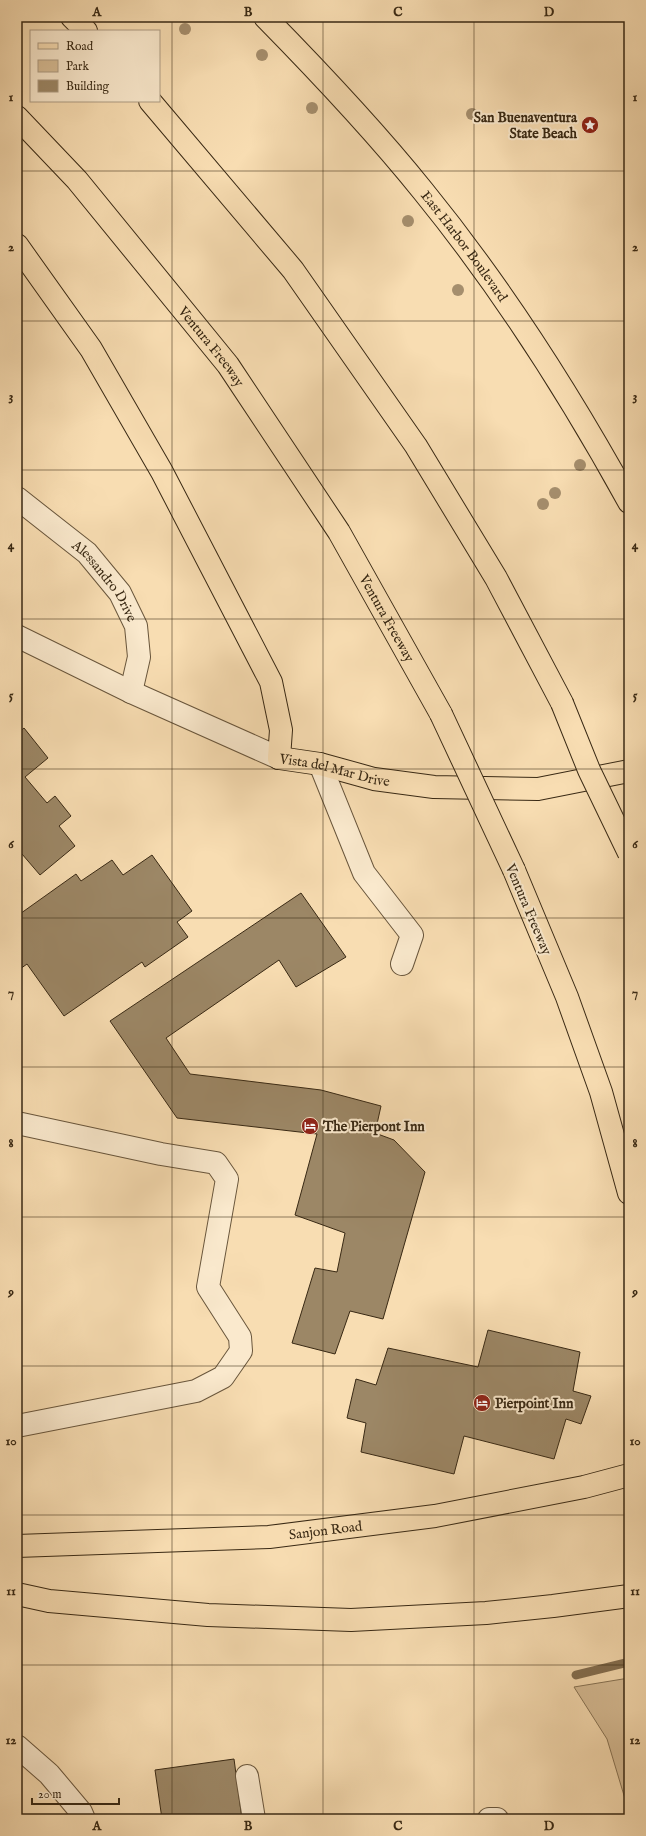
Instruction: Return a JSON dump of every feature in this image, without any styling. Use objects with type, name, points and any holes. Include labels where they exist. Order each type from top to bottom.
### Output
[{"type":"main road","points":[[72,17],[85,30]]},
{"type":"main road","name":"East Harbor Boulevard","points":[[265,17],[341,96],[413,180],[494,285],[565,391],[629,502]]},
{"type":"main road","points":[[151,102],[293,270],[416,446],[496,578],[562,702],[589,770],[629,853]]},
{"type":"main road","name":"Ventura Freeway","points":[[17,117],[77,180],[228,365],[340,532],[441,714],[514,870],[567,997],[601,1092],[629,1193]]},
{"type":"main road","points":[[17,245],[91,349],[162,472],[270,682],[281,730],[279,758]]},
{"type":"main road","name":"Vista del Mar Drive","points":[[279,758],[320,764],[374,779],[434,787],[538,789],[629,771]]},
{"type":"main road","name":"Sanjon Road","points":[[17,1546],[269,1537],[435,1516],[584,1487],[629,1475]]},
{"type":"main road","points":[[17,1594],[49,1601],[208,1615],[351,1620],[486,1613],[629,1596]]},
{"type":"street","name":"Alessandro Drive","points":[[17,498],[87,553],[120,593],[136,626],[139,657],[131,692]]},
{"type":"street","name":"Vista del Mar Drive","points":[[17,636],[131,692],[279,758]]},
{"type":"street","points":[[320,764],[364,873],[412,935],[402,964]]},
{"type":"street","points":[[17,1426],[196,1392],[223,1377],[241,1351],[240,1337],[208,1287],[227,1179],[216,1164],[161,1154],[21,1124]]},
{"type":"street","points":[[17,1746],[49,1774],[81,1812],[84,1819]]},
{"type":"street","points":[[248,1776],[254,1819]]},
{"type":"street","points":[[489,1819],[497,1819]]},
{"type":"green space","points":[[629,1678],[629,1812],[607,1739],[574,1687]]},
{"type":"building","points":[[24,728],[48,758],[25,777],[47,803],[55,796],[71,816],[59,826],[75,846],[40,875],[22,854],[17,859],[17,734]]},
{"type":"building","points":[[152,855],[192,911],[177,922],[188,937],[145,967],[142,962],[64,1016],[27,964],[20,969],[17,965],[17,916],[76,874],[81,881],[112,860],[123,875]]},
{"type":"building","name":"The Pierpont Inn","points":[[301,893],[346,957],[296,987],[279,960],[166,1038],[190,1074],[321,1090],[381,1106],[375,1133],[394,1140],[425,1172],[383,1319],[350,1311],[335,1354],[292,1343],[315,1268],[337,1272],[345,1233],[295,1215],[317,1134],[177,1118],[110,1021]]},
{"type":"building","points":[[488,1330],[580,1352],[573,1391],[591,1396],[581,1424],[566,1419],[554,1459],[464,1436],[454,1474],[361,1452],[366,1423],[347,1418],[356,1379],[376,1385],[388,1348],[478,1367]]},
{"type":"building","points":[[234,1759],[242,1819],[162,1819],[155,1770]]},
{"type":"waterway","points":[[576,1675],[629,1662]]},
{"type":"place","name":"San Buenaventura State Beach","points":[[590,125]]},
{"type":"place","name":"The Pierpont Inn","points":[[310,1126]]},
{"type":"place","name":"Pierpoint Inn","points":[[482,1403]]}]
